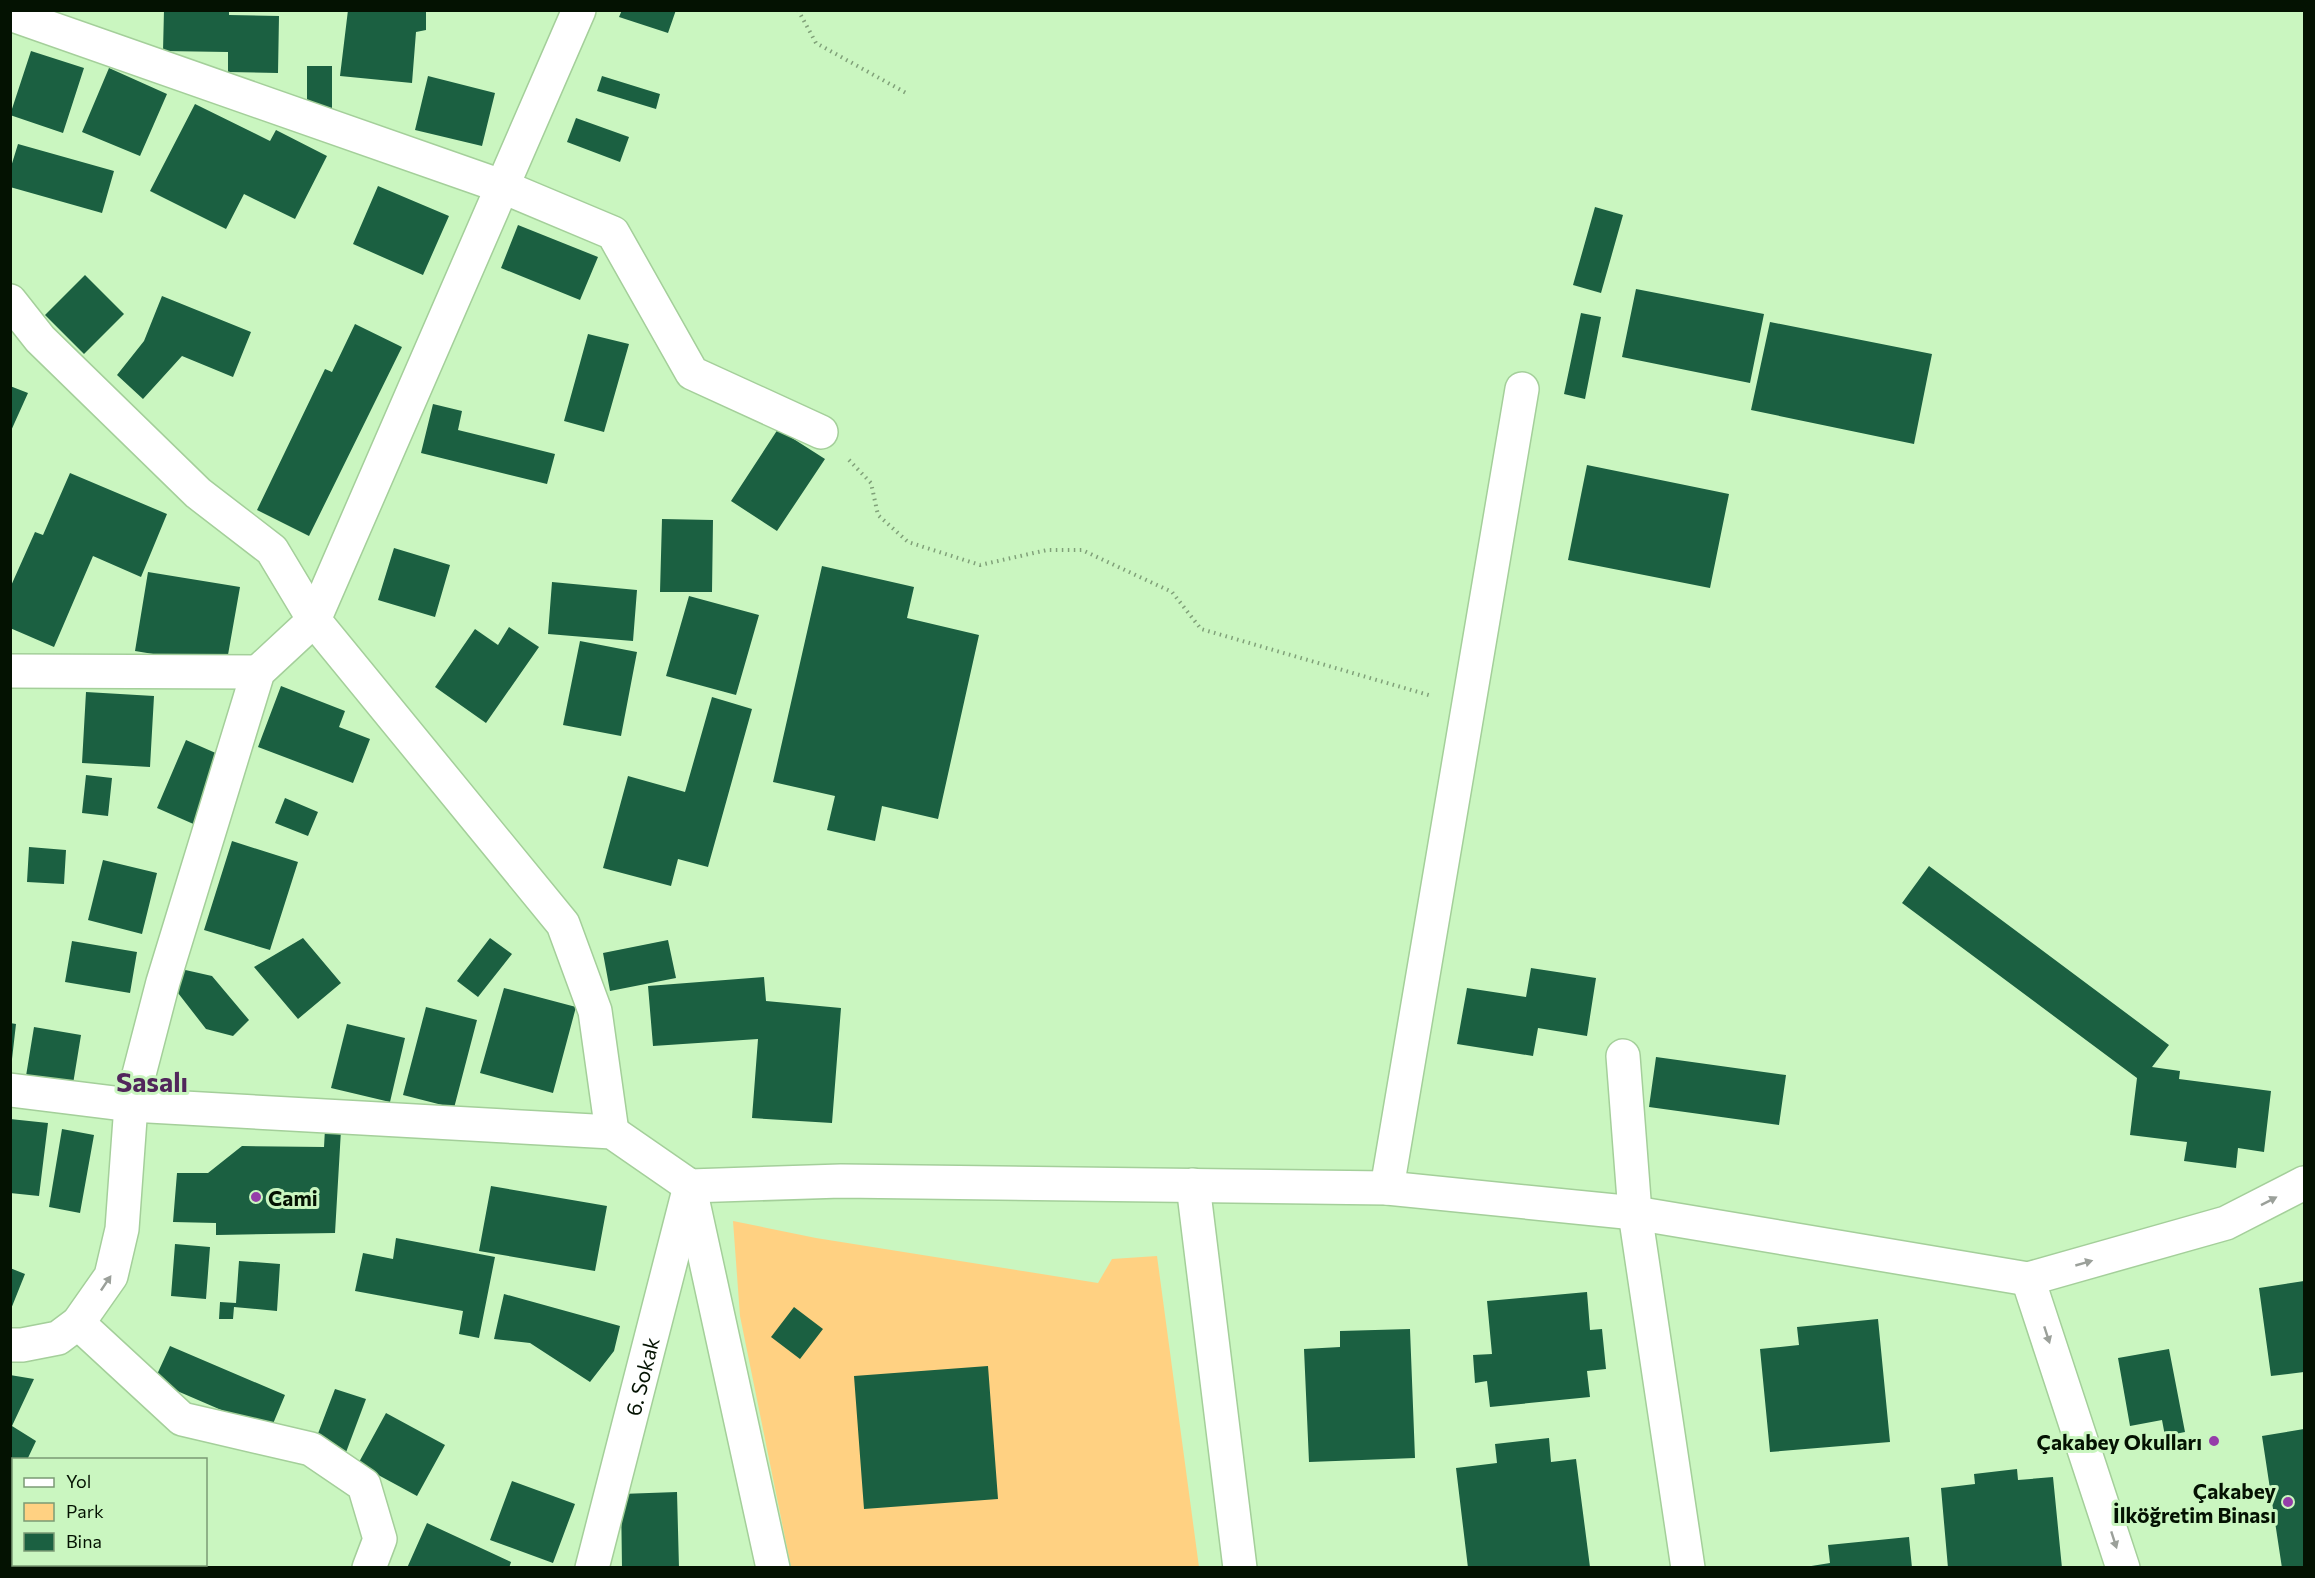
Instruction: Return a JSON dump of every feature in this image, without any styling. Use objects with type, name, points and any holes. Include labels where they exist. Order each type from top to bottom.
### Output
[{"type":"street","points":[[10,1345],[58,1338],[78,1323],[111,1276],[122,1228],[131,1105],[163,982],[258,672],[314,620],[579,10]]},
{"type":"street","points":[[10,14],[501,186],[613,233],[692,373],[821,432]]},
{"type":"street","points":[[10,301],[40,339],[198,493],[272,550],[314,620],[563,924],[595,1011],[612,1132]]},
{"type":"street","points":[[1387,1188],[1522,389]]},
{"type":"street","points":[[10,671],[258,672]]},
{"type":"street","points":[[1623,1056],[1635,1213],[1688,1568]]},
{"type":"street","points":[[10,1090],[131,1105],[612,1132],[690,1186],[841,1181],[1387,1188],[1635,1213],[2028,1279],[2226,1223],[2304,1183]]},
{"type":"street","points":[[1193,1185],[1240,1568]]},
{"type":"street","points":[[690,1186],[773,1568]]},
{"type":"street","name":"6. Sokak","points":[[592,1568],[690,1186]]},
{"type":"street","points":[[2028,1279],[2123,1568]]},
{"type":"street","points":[[78,1323],[182,1419],[310,1449],[364,1485],[380,1539],[369,1568]]},
{"type":"path","points":[[798,10],[816,43],[908,93]]},
{"type":"path","points":[[821,432],[871,483],[878,515],[908,542],[980,564],[1047,550],[1082,550],[1172,592],[1201,629],[1469,707]]},
{"type":"green space","points":[[733,1221],[816,1238],[1098,1283],[1112,1259],[1157,1256],[1199,1567],[791,1567],[740,1316]]},
{"type":"building","points":[[164,10],[229,10],[229,15],[279,16],[278,73],[228,72],[228,52],[163,51]]},
{"type":"building","points":[[348,10],[426,10],[426,30],[416,32],[412,83],[340,76]]},
{"type":"building","points":[[622,10],[676,10],[668,33],[619,17]]},
{"type":"building","points":[[31,51],[84,68],[63,133],[10,115]]},
{"type":"building","points":[[307,66],[332,66],[332,108],[307,108]]},
{"type":"building","points":[[109,68],[167,94],[140,156],[82,132]]},
{"type":"building","points":[[428,76],[495,93],[482,146],[415,130]]},
{"type":"building","points":[[602,76],[660,94],[656,109],[597,91]]},
{"type":"building","points":[[195,104],[270,141],[276,130],[327,156],[295,219],[244,194],[226,229],[150,191]]},
{"type":"building","points":[[576,118],[629,137],[620,162],[567,142]]},
{"type":"building","points":[[18,144],[114,171],[102,213],[10,187],[10,170]]},
{"type":"building","points":[[378,186],[449,216],[423,275],[353,244]]},
{"type":"building","points":[[1595,207],[1623,215],[1601,293],[1573,285]]},
{"type":"building","points":[[518,225],[598,257],[580,300],[501,268]]},
{"type":"building","points":[[85,275],[124,314],[84,354],[45,315]]},
{"type":"building","points":[[1636,289],[1764,314],[1750,383],[1622,357]]},
{"type":"building","points":[[162,296],[251,332],[233,377],[182,356],[143,399],[117,375],[144,341]]},
{"type":"building","points":[[1581,313],[1601,317],[1585,399],[1564,394]]},
{"type":"building","points":[[1770,322],[1932,354],[1914,444],[1751,410]]},
{"type":"building","points":[[355,324],[402,347],[309,536],[257,510],[325,369],[332,372]]},
{"type":"building","points":[[588,334],[629,344],[604,432],[564,421]]},
{"type":"building","points":[[10,386],[28,393],[10,433]]},
{"type":"building","points":[[433,404],[462,411],[458,430],[555,454],[547,484],[421,453]]},
{"type":"building","points":[[778,429],[825,459],[777,531],[731,501]]},
{"type":"building","points":[[1587,465],[1729,494],[1710,588],[1568,560]]},
{"type":"building","points":[[70,473],[167,514],[141,577],[93,556],[54,647],[10,628],[10,588],[35,532],[43,535]]},
{"type":"building","points":[[662,519],[713,520],[712,592],[660,592]]},
{"type":"building","points":[[394,548],[450,565],[435,617],[378,600]]},
{"type":"building","points":[[822,566],[914,587],[907,618],[979,635],[938,819],[882,806],[875,841],[827,830],[835,796],[773,782]]},
{"type":"building","points":[[148,572],[240,587],[226,666],[135,651]]},
{"type":"building","points":[[552,582],[637,590],[633,641],[548,634]]},
{"type":"building","points":[[689,596],[759,615],[736,695],[666,676]]},
{"type":"building","points":[[509,627],[539,647],[486,723],[435,687],[475,629],[498,645]]},
{"type":"building","points":[[580,641],[637,652],[621,736],[563,725]]},
{"type":"building","points":[[281,686],[345,711],[339,727],[370,739],[353,783],[258,747]]},
{"type":"building","points":[[86,692],[154,696],[150,767],[82,763]]},
{"type":"building","points":[[712,697],[752,709],[708,867],[678,859],[671,886],[603,868],[628,776],[685,792]]},
{"type":"building","points":[[186,740],[227,758],[198,826],[157,808]]},
{"type":"building","points":[[86,775],[112,778],[108,816],[82,813]]},
{"type":"building","points":[[285,798],[318,812],[308,836],[275,823]]},
{"type":"building","points":[[232,841],[298,862],[270,950],[204,930]]},
{"type":"building","points":[[29,847],[66,850],[64,884],[27,882]]},
{"type":"building","points":[[103,860],[157,873],[142,934],[88,920]]},
{"type":"building","points":[[1929,866],[2169,1045],[2152,1067],[2180,1071],[2179,1079],[2271,1091],[2264,1152],[2238,1148],[2236,1168],[2184,1161],[2187,1142],[2130,1135],[2137,1078],[1902,903]]},
{"type":"building","points":[[303,938],[341,983],[298,1019],[254,967]]},
{"type":"building","points":[[490,938],[512,954],[478,997],[457,981]]},
{"type":"building","points":[[668,940],[676,978],[610,991],[603,953]]},
{"type":"building","points":[[72,941],[137,952],[130,993],[65,982]]},
{"type":"building","points":[[1531,968],[1596,978],[1587,1036],[1538,1028],[1533,1056],[1457,1044],[1467,988],[1526,997]]},
{"type":"building","points":[[181,969],[212,976],[249,1020],[233,1036],[206,1029],[178,993]]},
{"type":"building","points":[[764,977],[766,1001],[841,1008],[832,1123],[752,1118],[758,1039],[653,1046],[648,986]]},
{"type":"building","points":[[504,988],[576,1007],[553,1093],[480,1073]]},
{"type":"building","points":[[426,1007],[477,1020],[454,1108],[403,1095]]},
{"type":"building","points":[[10,1023],[16,1024],[12,1059],[10,1059]]},
{"type":"building","points":[[347,1024],[405,1038],[390,1102],[331,1088]]},
{"type":"building","points":[[34,1027],[81,1035],[73,1084],[26,1076]]},
{"type":"building","points":[[1656,1057],[1786,1075],[1779,1125],[1649,1107]]},
{"type":"building","points":[[10,1119],[48,1123],[39,1196],[10,1193]]},
{"type":"building","points":[[62,1129],[94,1135],[80,1213],[49,1207]]},
{"type":"building","name":"Cami","points":[[325,1129],[341,1130],[335,1233],[216,1235],[216,1223],[173,1222],[177,1173],[208,1173],[242,1146],[324,1147]]},
{"type":"building","points":[[491,1186],[607,1206],[595,1271],[479,1251]]},
{"type":"building","points":[[396,1238],[495,1257],[479,1338],[459,1334],[463,1311],[355,1291],[363,1253],[393,1259]]},
{"type":"building","points":[[175,1244],[210,1247],[206,1299],[171,1296]]},
{"type":"building","points":[[239,1261],[280,1264],[277,1311],[234,1307],[233,1319],[219,1319],[220,1302],[236,1303]]},
{"type":"building","points":[[10,1268],[25,1274],[11,1309],[10,1309]]},
{"type":"building","points":[[2304,1281],[2304,1372],[2271,1376],[2259,1288]]},
{"type":"building","points":[[1587,1292],[1590,1330],[1602,1329],[1606,1369],[1587,1371],[1590,1397],[1490,1407],[1487,1381],[1475,1383],[1473,1355],[1492,1354],[1487,1301]]},
{"type":"building","points":[[504,1294],[620,1326],[614,1351],[590,1382],[530,1343],[494,1339]]},
{"type":"building","points":[[794,1307],[823,1329],[800,1359],[771,1337]]},
{"type":"building","points":[[1878,1319],[1890,1442],[1770,1452],[1760,1349],[1799,1345],[1797,1327]]},
{"type":"building","points":[[1410,1329],[1415,1458],[1309,1462],[1304,1349],[1340,1347],[1340,1331]]},
{"type":"building","points":[[170,1346],[285,1395],[270,1431],[154,1381]]},
{"type":"building","points":[[2169,1349],[2185,1432],[2165,1436],[2162,1420],[2130,1426],[2118,1358]]},
{"type":"building","points":[[988,1366],[998,1499],[864,1509],[854,1376]]},
{"type":"building","points":[[10,1375],[34,1379],[12,1426],[36,1441],[28,1458],[12,1458],[12,1468],[10,1468]]},
{"type":"building","points":[[335,1389],[366,1399],[345,1455],[314,1444]]},
{"type":"building","points":[[386,1413],[445,1445],[417,1496],[358,1464]]},
{"type":"building","name":"Çakabey İlköğretim Binası","points":[[2304,1429],[2304,1568],[2282,1568],[2262,1436]]},
{"type":"building","points":[[1549,1438],[1551,1462],[1576,1459],[1590,1567],[1468,1568],[1456,1468],[1497,1463],[1495,1444]]},
{"type":"building","points":[[2017,1469],[2018,1480],[2053,1477],[2062,1568],[1948,1568],[1941,1488],[1975,1484],[1974,1474]]},
{"type":"building","points":[[512,1481],[575,1504],[553,1563],[490,1540]]},
{"type":"building","points":[[677,1492],[679,1568],[622,1568],[621,1494]]},
{"type":"building","points":[[10,1511],[12,1512],[12,1566],[30,1566],[29,1568],[10,1568]]},
{"type":"building","points":[[427,1523],[511,1562],[509,1568],[407,1568]]},
{"type":"building","points":[[1909,1537],[1912,1568],[1799,1568],[1830,1563],[1828,1545]]},
{"type":"place","name":"Cami","points":[[256,1197]]},
{"type":"place","name":"Çakabey Okulları","points":[[2214,1441]]},
{"type":"place","name":"Çakabey İlköğretim Binası","points":[[2288,1502]]},
{"type":"district","name":"Sasalı","points":[[152,1081]]}]
